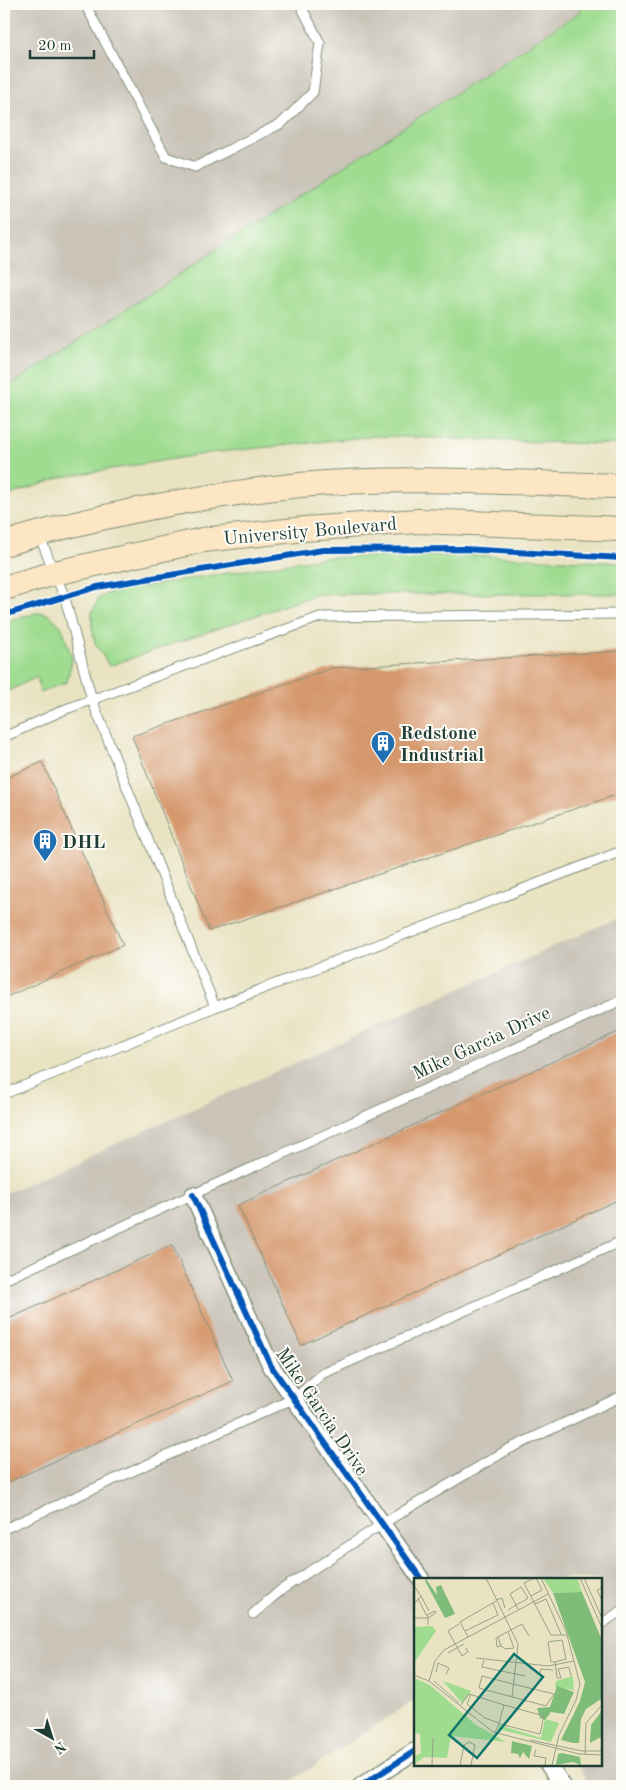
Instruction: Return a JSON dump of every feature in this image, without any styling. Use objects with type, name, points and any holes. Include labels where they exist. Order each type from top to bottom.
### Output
[{"type":"main road","points":[[4,544],[71,524],[182,501],[302,485],[393,481],[622,486]]},
{"type":"main road","name":"University Boulevard","points":[[4,588],[55,573],[203,540],[305,528],[418,521],[622,529]]},
{"type":"street","name":"Mike Garcia Drive","points":[[193,1196],[271,1366],[419,1578]]},
{"type":"street","points":[[361,1786],[414,1751]]},
{"type":"street","points":[[549,1765],[563,1786]]},
{"type":"lane","points":[[85,4],[166,157],[195,167],[282,123],[313,92],[320,43],[300,4]]},
{"type":"lane","points":[[38,533],[55,573],[73,624],[92,700],[215,1007]]},
{"type":"lane","points":[[4,737],[66,709],[320,617],[622,614]]},
{"type":"lane","points":[[4,1094],[215,1007],[622,851]]},
{"type":"lane","name":"Mike Garcia Drive","points":[[4,1280],[622,1000]]},
{"type":"lane","name":"Mike Garcia Drive","points":[[4,1528],[295,1398],[322,1374],[622,1241]]},
{"type":"lane","points":[[253,1614],[281,1590],[382,1524],[507,1450],[622,1396]]},
{"type":"lane","points":[[601,1624],[622,1610]]},
{"type":"shaded area","points":[[4,4],[578,4],[581,10],[4,389]]},
{"type":"shaded area","points":[[622,916],[622,1786],[591,1786],[577,1765],[601,1765],[601,1578],[414,1578],[414,1701],[283,1786],[4,1786],[4,1194]]},
{"type":"green space","points":[[578,4],[622,4],[622,445],[378,436],[210,453],[62,477],[4,497],[4,389],[581,11]]},
{"type":"green space","points":[[469,555],[622,563],[622,594],[318,594],[109,666],[95,643],[92,612],[99,598],[113,591],[328,557]]},
{"type":"green space","points":[[40,612],[50,615],[61,626],[64,633],[72,659],[67,682],[40,692],[37,677],[4,693],[4,622]]},
{"type":"building","name":"Redstone Industrial","points":[[622,651],[622,793],[209,931],[132,736],[332,668]]},
{"type":"building","name":"DHL","points":[[42,762],[123,945],[4,998],[4,779]]},
{"type":"building","points":[[622,1030],[622,1198],[301,1345],[238,1205]]},
{"type":"building","points":[[172,1245],[233,1381],[4,1484],[4,1321]]},
{"type":"cycle path","points":[[4,615],[97,587],[323,550],[463,549],[622,558]]},
{"type":"cycle path","points":[[193,1195],[271,1366],[420,1578]]},
{"type":"cycle path","points":[[361,1786],[414,1752]]},
{"type":"place","name":"Redstone Industrial","points":[[383,764]]},
{"type":"place","name":"DHL","points":[[45,862]]}]
